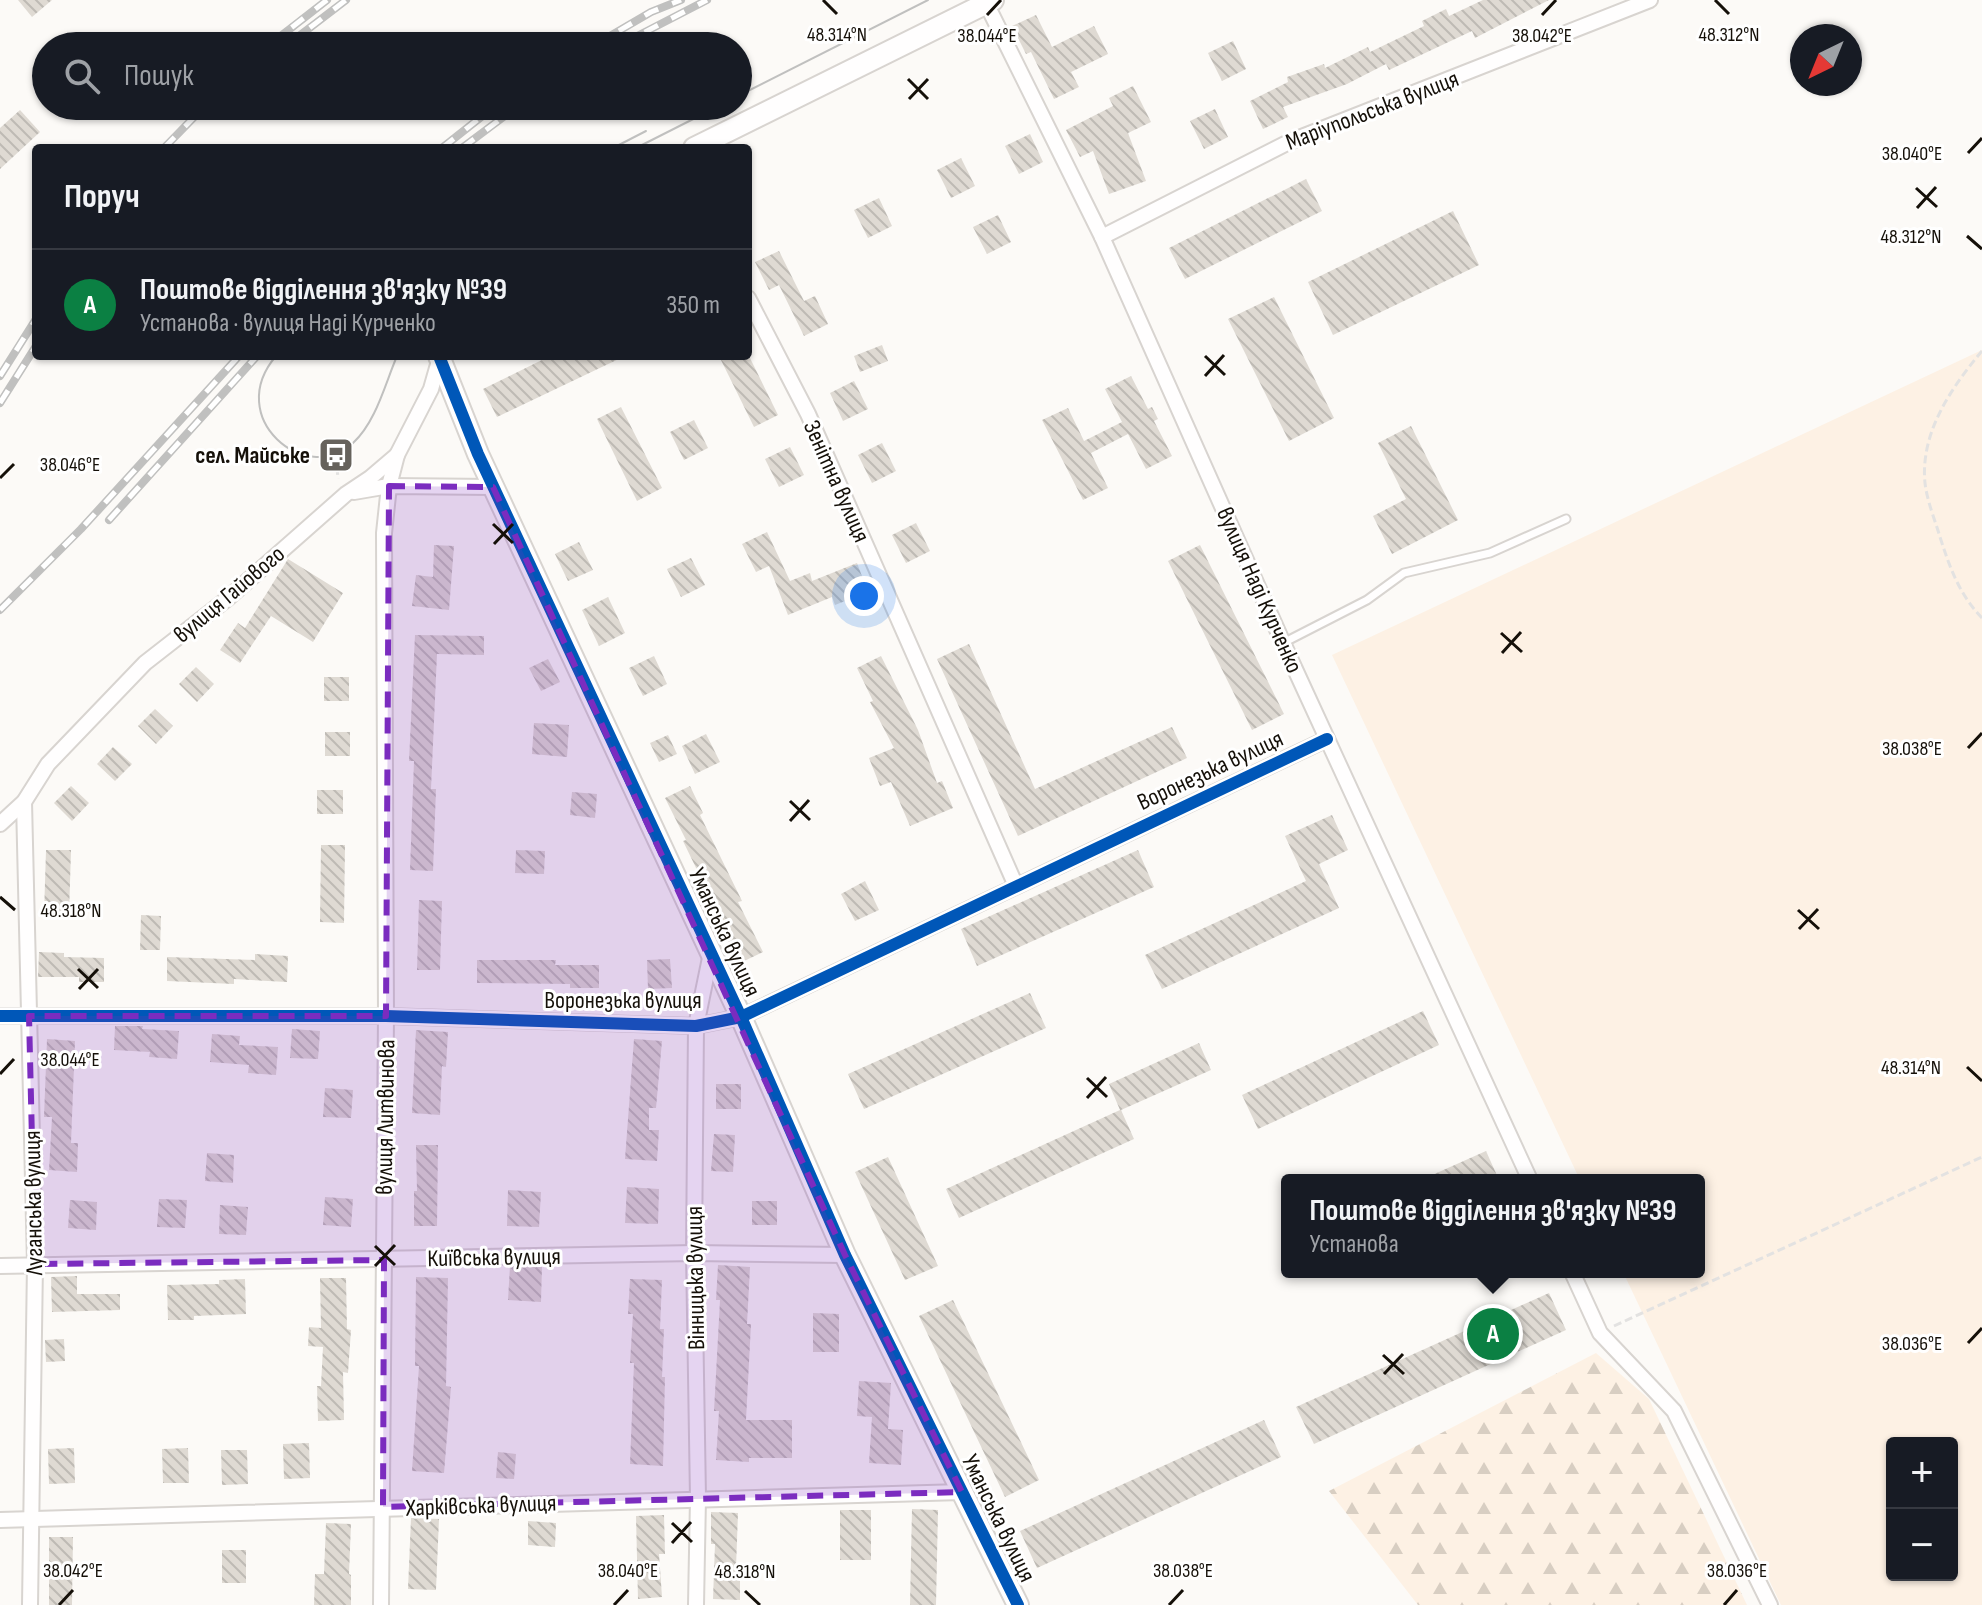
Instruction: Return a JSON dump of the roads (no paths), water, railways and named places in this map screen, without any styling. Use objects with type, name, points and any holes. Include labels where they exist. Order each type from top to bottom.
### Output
[{"type":"street","name":"Маріупольська вулиця","points":[[1102,237],[1289,142],[1650,0]]},
{"type":"street","name":"вулиця Наді Курченко","points":[[989,1],[1102,237],[1283,643],[1527,1174]]},
{"type":"street","points":[[752,119],[989,1]]},
{"type":"street","points":[[702,144],[750,120]]},
{"type":"street","name":"Зенітна вулиця","points":[[752,306],[808,414],[1016,886]]},
{"type":"street","name":"вулиця Гайового","points":[[0,824],[24,802],[48,764],[145,663],[227,599],[346,494],[397,455],[431,389],[439,360]]},
{"type":"street","name":"Уманська вулиця","points":[[439,360],[493,487],[741,1017],[845,1255],[1018,1605]]},
{"type":"street","name":"вулиця Литвинова","points":[[381,1605],[386,1016],[384,533],[389,486],[397,455]]},
{"type":"street","points":[[346,494],[389,486],[493,487]]},
{"type":"street","name":"Воронезька вулиця","points":[[0,1016],[386,1016],[696,1026],[741,1017],[1327,739]]},
{"type":"street","name":"Луганська вулиця","points":[[24,802],[35,1264],[30,1605]]},
{"type":"street","name":"Вінницька вулиця","points":[[696,1605],[696,1026],[711,953]]},
{"type":"street","name":"Київська вулиця","points":[[0,1266],[694,1253],[845,1255]]},
{"type":"street","points":[[1575,1278],[1600,1333],[1674,1411],[1770,1605]]},
{"type":"street","name":"Харківська вулиця","points":[[0,1520],[962,1492]]},
{"type":"lane","points":[[1283,643],[1367,600],[1404,573],[1490,553],[1566,519]]},
{"type":"tram line","points":[[752,89],[928,0]]},
{"type":"tram line","points":[[644,144],[691,120]]},
{"type":"tram line","points":[[621,144],[646,131]]},
{"type":"tram line","points":[[274,360],[262,379],[259,402],[265,422],[277,439],[294,451],[314,457],[334,454],[353,443],[361,434],[374,414],[395,360]]},
{"type":"railway","points":[[286,32],[327,0]]},
{"type":"railway","points":[[304,32],[346,0]]},
{"type":"railway","points":[[617,32],[651,12],[681,0]]},
{"type":"railway","points":[[645,32],[707,0]]},
{"type":"railway","points":[[168,144],[191,120]]},
{"type":"railway","points":[[447,144],[477,120]]},
{"type":"railway","points":[[467,144],[499,120]]},
{"type":"railway","points":[[0,376],[32,325]]},
{"type":"railway","points":[[0,403],[32,352]]},
{"type":"railway","points":[[0,610],[81,529],[235,360]]},
{"type":"railway","points":[[109,520],[253,360]]},
{"type":"place","name":"сел. Майське","points":[[336,455]]},
{"type":"place","name":"Поштове відділення зв'язку №39","points":[[1493,1334]]}]
